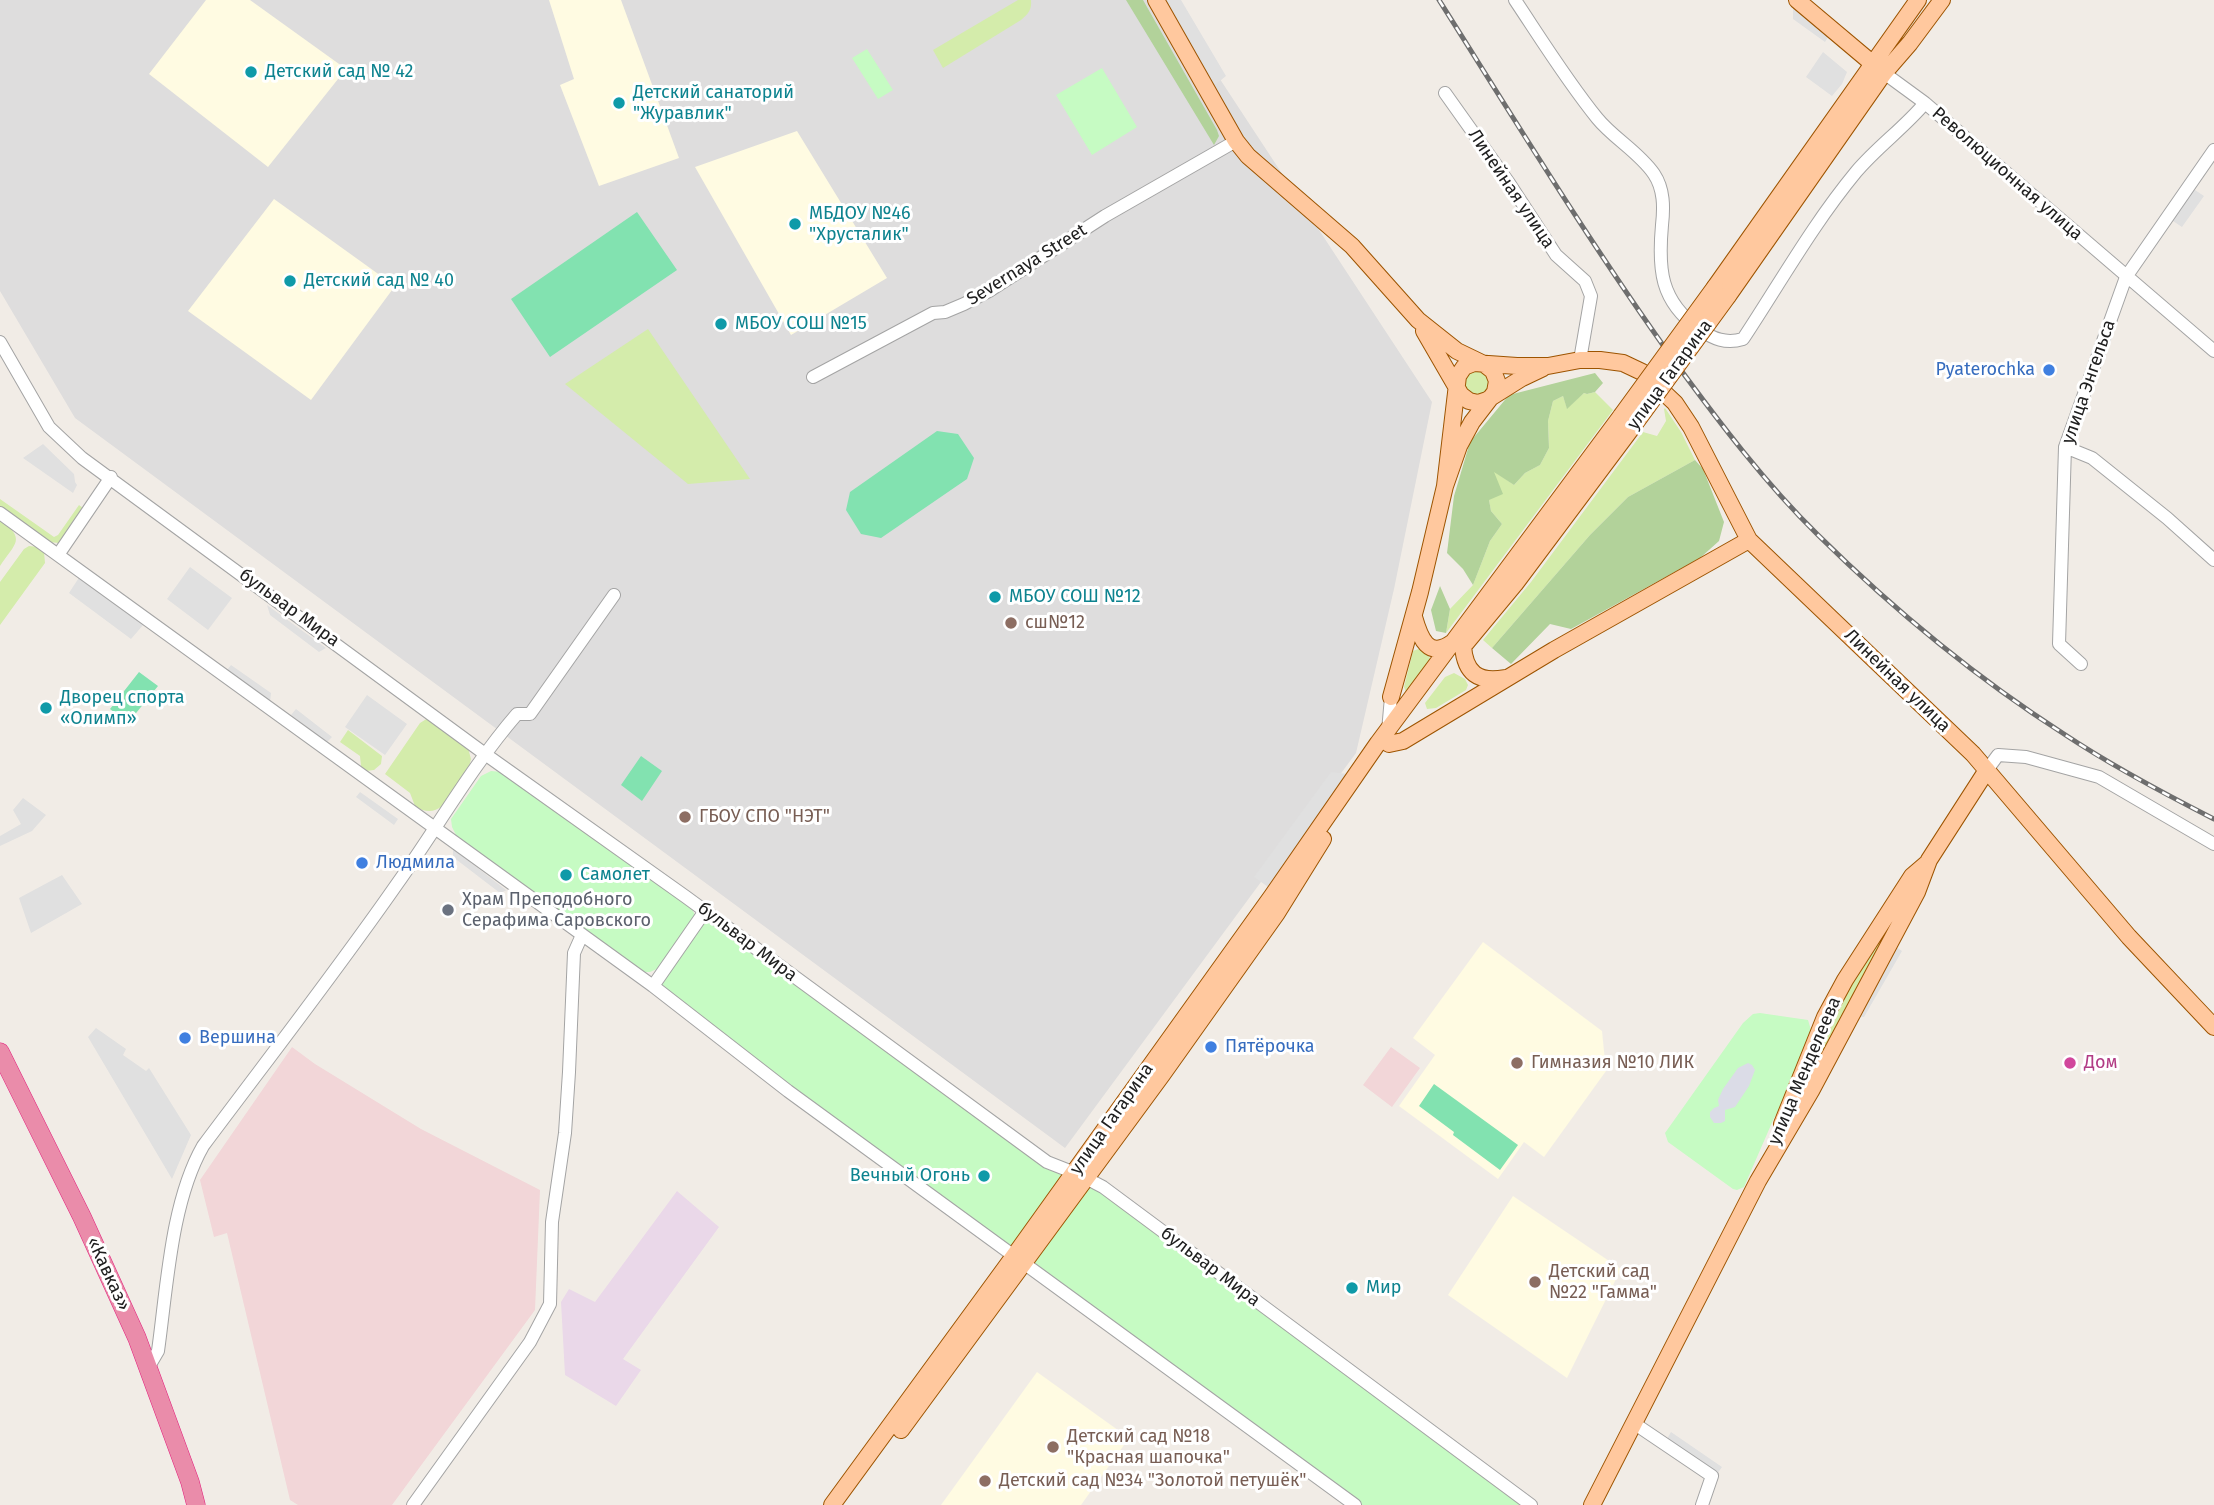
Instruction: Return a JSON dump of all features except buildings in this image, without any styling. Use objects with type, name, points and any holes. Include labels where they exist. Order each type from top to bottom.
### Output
[{"type":"highway","name":"«Кавказ»","points":[[0,1052],[86,1226],[137,1338],[196,1505]]},
{"type":"main road","points":[[1156,0],[1236,141],[1266,173],[1352,246],[1418,320],[1457,351],[1485,364],[1493,371],[1497,381],[1495,392],[1472,422],[1459,446],[1445,486],[1414,617],[1391,697]]},
{"type":"main road","name":"Революционная улица","points":[[1797,0],[1878,68]]},
{"type":"main road","name":"улица Гагарина","points":[[845,1505],[1080,1175],[1277,913],[1389,737],[1628,421],[1721,291],[1878,68],[1918,0]]},
{"type":"main road","name":"улица Гагарина","points":[[1878,68],[1910,43],[1942,0]]},
{"type":"main road","points":[[1418,320],[1461,395],[1478,403],[1487,400]]},
{"type":"main road","name":"Линейная улица","points":[[1485,364],[1548,366],[1580,360],[1600,360],[1623,363],[1642,372],[1675,403],[1707,454],[1749,540],[1973,754],[2129,937],[2214,1027]]},
{"type":"main road","points":[[1445,486],[1458,376],[1464,367],[1474,363],[1485,364]]},
{"type":"main road","name":"Линейная улица","points":[[1487,400],[1522,378],[1548,366]]},
{"type":"main road","points":[[1389,737],[1403,741],[1507,678],[1749,540]]},
{"type":"main road","points":[[1414,617],[1428,646],[1435,650],[1459,643],[1469,669],[1478,676],[1490,681],[1507,678]]},
{"type":"main road","name":"улица Менделеева","points":[[1592,1505],[1758,1181],[1811,1091],[1900,926],[1929,860],[1987,770]]},
{"type":"main road","name":"улица Гагарина","points":[[832,1505],[1019,1260]]},
{"type":"street","points":[[1515,0],[1599,120],[1654,174],[1663,195],[1660,268],[1667,290],[1687,319],[1722,341],[1743,339],[1833,201],[1858,170],[1912,119],[1925,103]]},
{"type":"street","name":"Революционная улица","points":[[1878,68],[1925,103],[2214,351]]},
{"type":"street","name":"Линейная улица","points":[[1445,93],[1556,255],[1585,281],[1591,296],[1580,360]]},
{"type":"street","name":"Severnaya Street","points":[[813,377],[933,313],[955,308],[989,291],[1105,216],[1236,141]]},
{"type":"street","name":"улица Энгельса","points":[[2081,664],[2059,644],[2064,447],[2126,277],[2214,150]]},
{"type":"street","name":"бульвар Мира","points":[[0,342],[49,427],[72,450],[1047,1162],[1080,1175],[1134,1210],[1531,1505]]},
{"type":"street","points":[[2064,447],[2092,458],[2214,560]]},
{"type":"street","points":[[58,555],[111,477]]},
{"type":"street","points":[[0,513],[653,986],[788,1091],[1355,1505]]},
{"type":"street","points":[[148,1368],[158,1351],[184,1187],[203,1146],[363,932],[485,754],[517,714],[530,714],[614,594]]},
{"type":"street","points":[[1389,737],[1391,697]]},
{"type":"street","points":[[1987,770],[1998,755],[2026,757],[2099,776],[2214,844]]},
{"type":"street","points":[[653,986],[705,911]]},
{"type":"street","points":[[413,1505],[530,1342],[550,1304],[552,1222],[565,1133],[574,953],[582,935]]},
{"type":"street","points":[[1635,1424],[1712,1476],[1702,1505]]},
{"type":"shaded area","points":[[0,0],[1168,0],[1432,402],[1394,589],[1356,753],[1065,1148],[75,418],[0,291]]},
{"type":"shaded area","points":[[206,0],[250,0],[346,69],[268,167],[149,74]]},
{"type":"shaded area","points":[[549,0],[621,0],[679,158],[599,186],[560,85],[574,79]]},
{"type":"shaded area","points":[[1167,0],[1181,0],[1226,76],[1215,85]]},
{"type":"shaded area","points":[[1793,6],[1828,37],[1825,42],[1793,19]]},
{"type":"shaded area","points":[[1823,52],[1847,72],[1842,84],[1832,96],[1806,77]]},
{"type":"shaded area","points":[[797,131],[887,278],[791,335],[695,167]]},
{"type":"shaded area","points":[[2189,186],[2204,196],[2182,227],[2167,217]]},
{"type":"shaded area","points":[[274,199],[395,286],[311,400],[188,311]]},
{"type":"shaded area","points":[[43,444],[74,474],[77,485],[73,493],[23,458]]},
{"type":"shaded area","points":[[190,567],[232,598],[208,630],[167,599]]},
{"type":"shaded area","points":[[80,576],[144,624],[131,639],[69,593]]},
{"type":"shaded area","points":[[267,605],[326,648],[319,652],[270,615]]},
{"type":"shaded area","points":[[231,665],[271,693],[270,702],[227,670]]},
{"type":"shaded area","points":[[367,695],[407,724],[385,755],[345,727]]},
{"type":"shaded area","points":[[296,709],[332,737],[327,742],[291,715]]},
{"type":"shaded area","points":[[1331,772],[1356,775],[1271,889],[1254,877]]},
{"type":"shaded area","points":[[360,792],[398,819],[394,825],[356,797]]},
{"type":"shaded area","points":[[23,798],[46,815],[32,831],[0,846],[0,836],[21,824],[13,810]]},
{"type":"shaded area","points":[[453,849],[507,890],[500,893],[453,857]]},
{"type":"shaded area","points":[[62,875],[82,904],[31,933],[19,898]]},
{"type":"shaded area","name":"Гимназия №10 ЛИК","points":[[1483,942],[1602,1031],[1606,1071],[1544,1157],[1524,1142],[1498,1179],[1399,1106],[1435,1055],[1413,1038]]},
{"type":"shaded area","points":[[1896,947],[1902,951],[1864,1017],[1856,1017]]},
{"type":"shaded area","points":[[96,1028],[126,1049],[123,1055],[146,1071],[149,1068],[191,1135],[172,1179],[88,1037]]},
{"type":"shaded area","points":[[292,1047],[421,1129],[540,1190],[535,1310],[392,1505],[298,1505],[290,1500],[227,1233],[214,1237],[200,1180]]},
{"type":"shaded area","points":[[1391,1047],[1420,1068],[1392,1107],[1363,1085]]},
{"type":"shaded area","points":[[1748,1063],[1755,1070],[1749,1086],[1735,1107],[1725,1110],[1725,1121],[1714,1123],[1710,1112],[1719,1106],[1718,1100],[1723,1089],[1738,1068]]},
{"type":"shaded area","points":[[677,1191],[719,1227],[623,1359],[641,1370],[616,1406],[565,1375],[561,1302],[569,1289],[595,1302]]},
{"type":"shaded area","name":"Детский сад №22 \"Гамма\"","points":[[1513,1196],[1621,1269],[1567,1378],[1448,1295]]},
{"type":"shaded area","name":"Детский сад №18 \"Красная шапочка\"","points":[[1037,1372],[1129,1438],[1081,1505],[941,1505]]},
{"type":"shaded area","points":[[1671,1432],[1722,1467],[1717,1474],[1667,1439]]},
{"type":"green space","points":[[1018,0],[1031,0],[1028,14],[943,68],[933,50]]},
{"type":"green space","points":[[1126,0],[1143,0],[1217,130],[1219,136],[1214,145]]},
{"type":"green space","points":[[867,49],[893,90],[878,99],[852,58]]},
{"type":"green space","points":[[1102,68],[1137,127],[1092,155],[1056,95]]},
{"type":"green space","points":[[637,212],[677,270],[550,357],[511,299]]},
{"type":"green space","points":[[648,329],[750,479],[688,484],[565,384]]},
{"type":"green space","points":[[1477,370],[1488,377],[1489,382],[1482,393],[1477,394],[1466,387],[1465,382],[1472,371]]},
{"type":"green space","points":[[1595,373],[1603,383],[1595,392],[1584,393],[1567,409],[1563,396],[1553,401],[1548,421],[1549,448],[1540,465],[1525,473],[1514,485],[1494,472],[1503,494],[1489,500],[1491,511],[1502,524],[1490,541],[1473,585],[1463,569],[1447,553],[1454,496],[1470,442],[1509,395]]},
{"type":"green space","points":[[1595,392],[1613,410],[1446,633],[1450,609],[1473,585],[1490,541],[1502,524],[1491,511],[1489,500],[1494,471],[1514,485],[1525,473],[1540,465],[1549,448],[1548,421],[1553,401],[1563,396],[1567,408],[1584,393]]},
{"type":"green space","points":[[1665,408],[1695,460],[1628,497],[1590,535],[1492,648],[1483,640],[1531,582],[1643,432],[1657,436],[1666,421]]},
{"type":"green space","points":[[937,431],[958,434],[974,458],[967,479],[881,538],[861,534],[846,510],[850,492]]},
{"type":"green space","points":[[1695,460],[1703,469],[1724,522],[1719,541],[1700,558],[1571,629],[1550,624],[1511,664],[1492,648],[1590,535],[1628,497]]},
{"type":"green space","points":[[0,499],[54,537],[79,505],[83,508],[59,543],[49,542],[0,506]]},
{"type":"green space","points":[[0,519],[13,532],[16,541],[0,566]]},
{"type":"green space","points":[[29,546],[38,547],[44,552],[45,563],[0,625],[0,582]]},
{"type":"green space","points":[[1440,586],[1450,609],[1446,633],[1436,631],[1431,610]]},
{"type":"green space","points":[[1421,648],[1431,659],[1409,692],[1406,692],[1404,687],[1413,651]]},
{"type":"green space","points":[[139,672],[158,686],[128,723],[110,709]]},
{"type":"green space","points":[[1454,673],[1465,679],[1468,685],[1466,690],[1436,708],[1427,709],[1425,703],[1445,677]]},
{"type":"green space","points":[[428,718],[468,748],[471,759],[454,793],[441,807],[433,811],[425,811],[415,806],[410,793],[385,774],[420,723]]},
{"type":"green space","points":[[348,730],[382,756],[381,764],[374,770],[366,771],[361,766],[360,756],[340,742]]},
{"type":"green space","points":[[641,756],[662,771],[642,801],[621,785]]},
{"type":"green space","points":[[491,771],[502,772],[692,909],[695,915],[659,968],[642,972],[456,835],[451,819],[481,776]]},
{"type":"green space","points":[[1911,887],[1807,1086],[1804,1084],[1827,1024]]},
{"type":"green space","points":[[705,911],[1047,1162],[1080,1175],[1531,1505],[1355,1505],[653,986]]},
{"type":"green space","points":[[1753,1014],[1808,1020],[1811,1030],[1790,1092],[1774,1118],[1744,1187],[1737,1190],[1668,1142],[1665,1133],[1743,1023]]},
{"type":"green space","points":[[1434,1084],[1518,1145],[1500,1170],[1419,1106]]},
{"type":"railway","points":[[1439,0],[1554,183],[1644,318],[1726,429],[1798,515],[1905,615],[1999,689],[2101,757],[2214,819]]},
{"type":"place","name":"Детский сад № 42","points":[[251,72]]},
{"type":"place","name":"Детский санаторий \"Журавлик\"","points":[[619,103]]},
{"type":"place","name":"МБДОУ №46 \"Хрусталик\"","points":[[795,224]]},
{"type":"place","name":"Детский сад № 40","points":[[290,281]]},
{"type":"place","name":"МБОУ СОШ №15","points":[[721,324]]},
{"type":"place","name":"Pyaterochka","points":[[2049,370]]},
{"type":"place","name":"МБОУ СОШ №12","points":[[995,597]]},
{"type":"place","name":"сш№12","points":[[1011,623]]},
{"type":"place","name":"Дворец спорта «Олимп»","points":[[46,708]]},
{"type":"place","name":"ГБОУ СПО \"НЭТ\"","points":[[685,817]]},
{"type":"place","name":"Людмила","points":[[362,863]]},
{"type":"place","name":"Самолет","points":[[566,875]]},
{"type":"place","name":"Храм Преподобного Серафима Саровского","points":[[448,910]]},
{"type":"place","name":"Вершина","points":[[185,1038]]},
{"type":"place","name":"Пятёрочка","points":[[1211,1047]]},
{"type":"place","name":"Гимназия №10 ЛИК","points":[[1517,1063]]},
{"type":"place","name":"Дом","points":[[2070,1063]]},
{"type":"place","name":"Вечный Огонь","points":[[984,1176]]},
{"type":"place","name":"Детский сад №22 \"Гамма\"","points":[[1535,1282]]},
{"type":"place","name":"Мир","points":[[1352,1288]]},
{"type":"place","name":"Детский сад №18 \"Красная шапочка\"","points":[[1053,1447]]},
{"type":"place","name":"Детский сад №34 \"Золотой петушёк\"","points":[[985,1481]]}]
